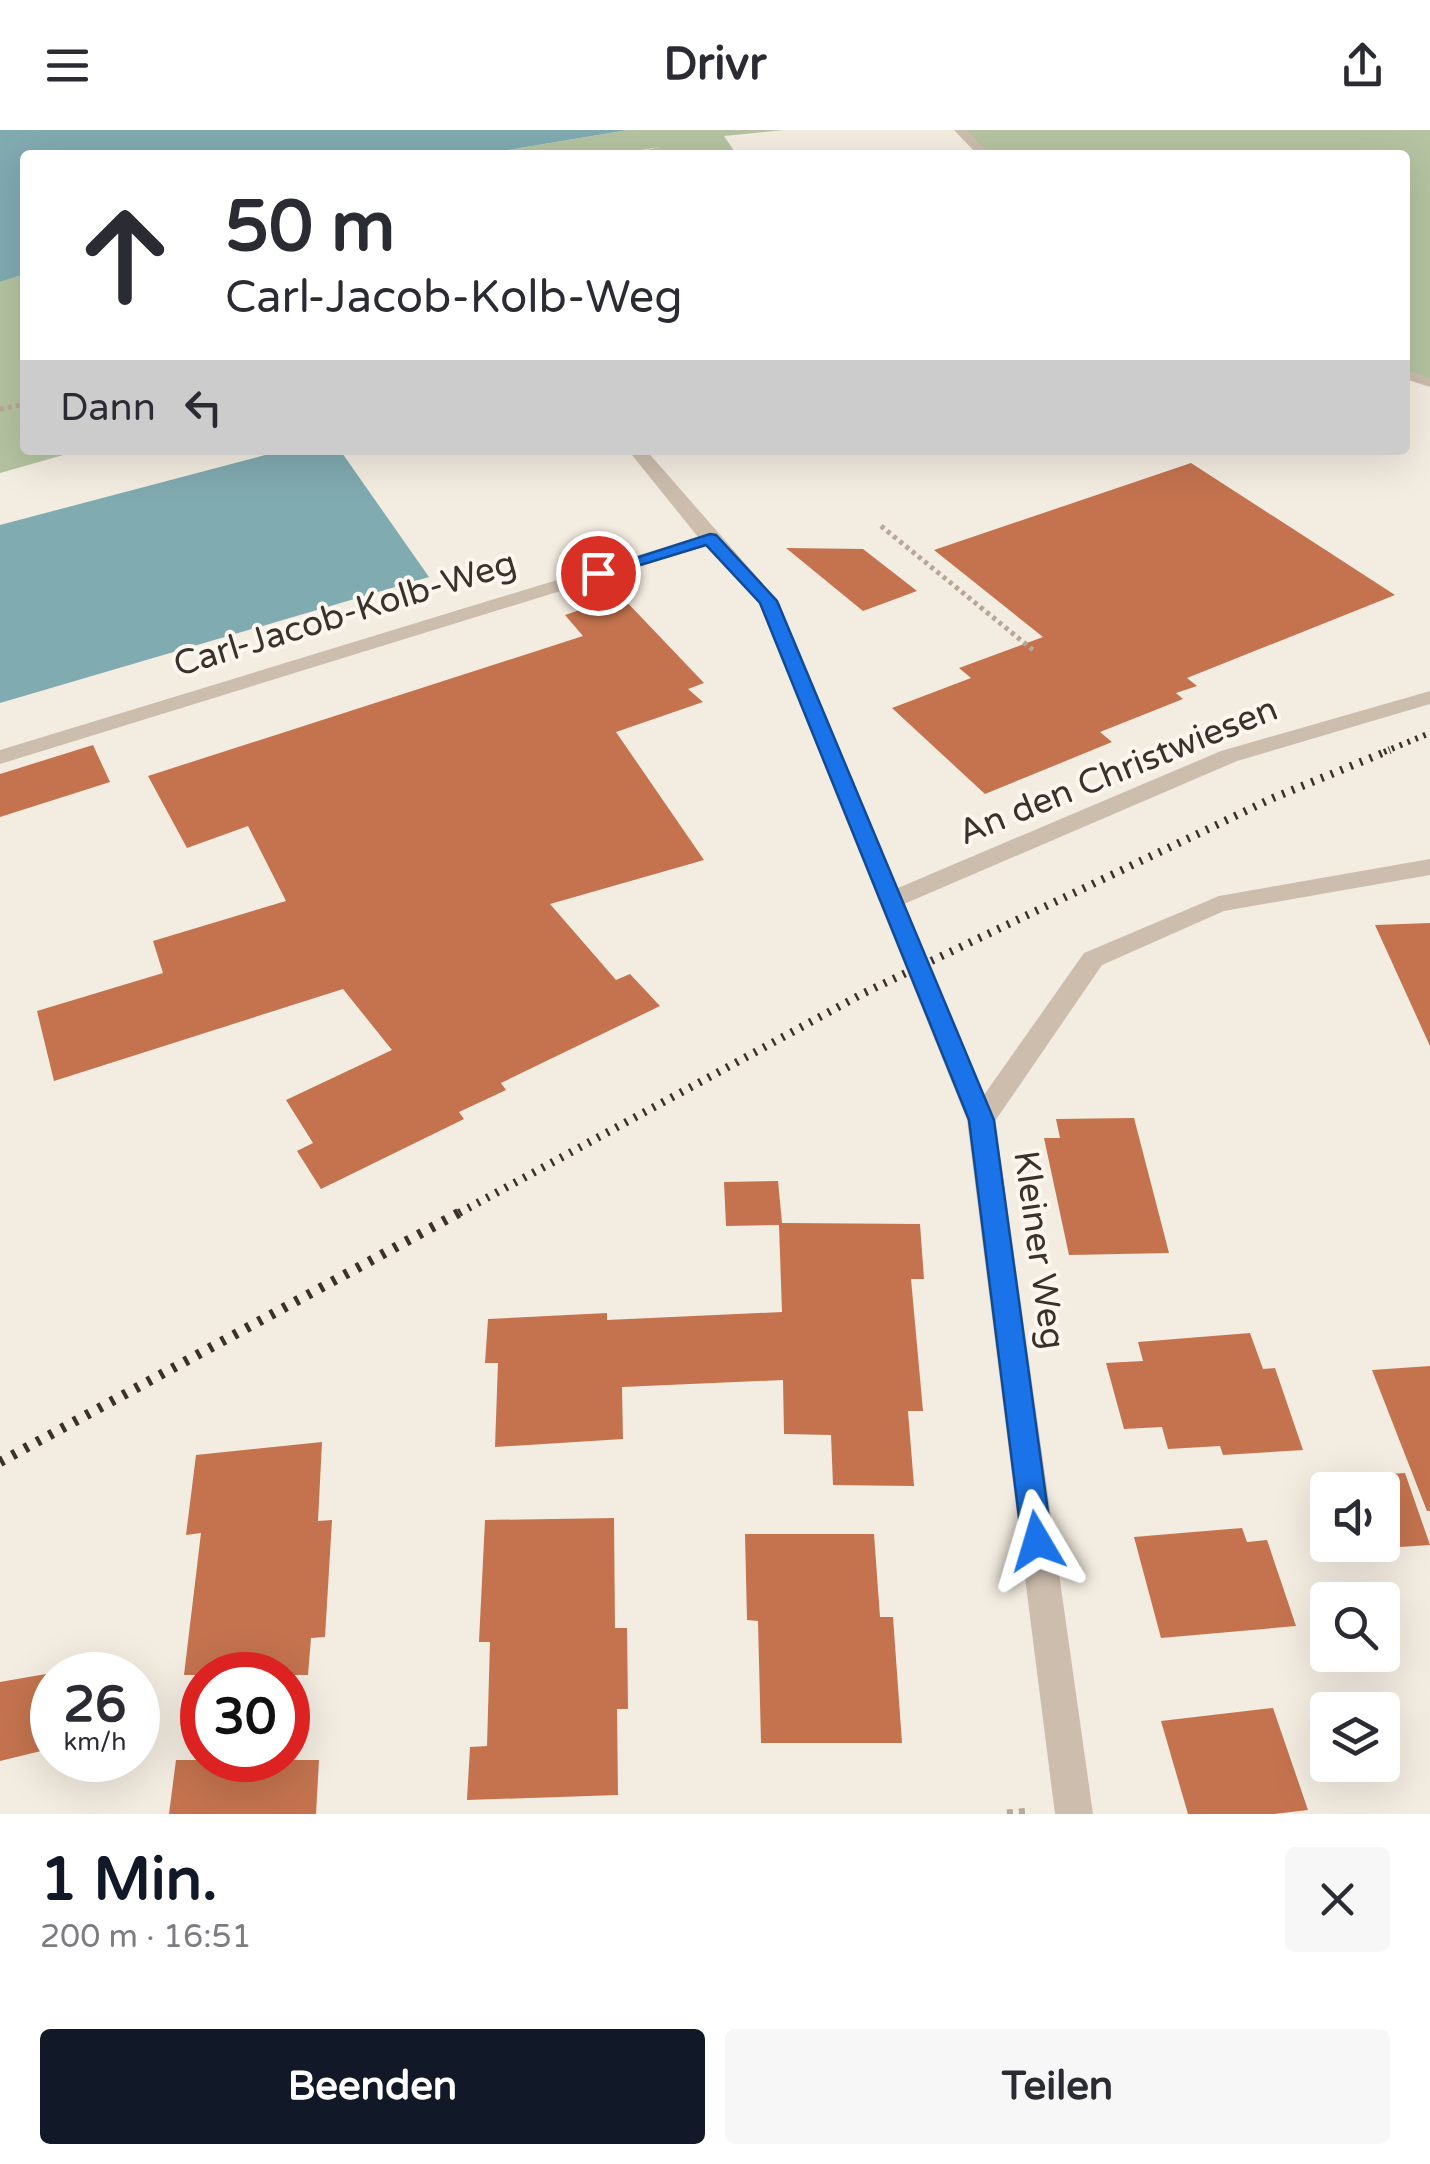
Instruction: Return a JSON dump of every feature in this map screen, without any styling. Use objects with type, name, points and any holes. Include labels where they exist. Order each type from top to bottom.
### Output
[{"type":"street","points":[[641,455],[710,539],[768,601],[982,1120]]},
{"type":"street","name":"Carl-Jacob-Kolb-Weg","points":[[0,756],[710,539]]},
{"type":"street","name":"An den Christwiesen","points":[[891,900],[1229,756],[1430,696]]},
{"type":"street","name":"Kleiner Weg","points":[[1074,1814],[982,1120],[1093,959],[1219,904],[1430,866]]},
{"type":"lane","points":[[960,130],[979,150]]},
{"type":"path","points":[[881,526],[1033,650]]},
{"type":"green space","points":[[628,130],[783,130],[724,136],[734,150],[508,150]]},
{"type":"green space","points":[[960,130],[1430,130],[1430,383],[1410,376],[1410,150],[980,150]]},
{"type":"green space","points":[[20,276],[20,455],[63,455],[0,473],[0,282]]},
{"type":"water","points":[[0,130],[628,130],[508,150],[20,150],[20,276],[0,282]]},
{"type":"water","points":[[265,455],[344,455],[429,577],[0,703],[0,525]]},
{"type":"building","points":[[1191,463],[1395,595],[1187,678],[1197,686],[1176,693],[1183,699],[1100,732],[1112,742],[985,794],[892,708],[971,678],[959,668],[1043,637],[934,550]]},
{"type":"building","points":[[786,548],[863,549],[917,591],[863,611]]},
{"type":"building","points":[[621,596],[704,683],[688,689],[703,702],[616,732],[704,860],[550,904],[616,980],[630,974],[660,1006],[501,1083],[506,1090],[459,1112],[464,1119],[321,1189],[297,1151],[313,1143],[286,1100],[392,1050],[343,989],[54,1081],[37,1011],[163,973],[153,941],[286,901],[248,826],[187,848],[148,776],[583,636],[565,615]]},
{"type":"building","points":[[93,745],[110,782],[0,817],[0,774]]},
{"type":"building","points":[[1430,923],[1430,1046],[1375,925]]},
{"type":"building","points":[[1134,1118],[1169,1253],[1069,1255],[1044,1138],[1060,1138],[1056,1119]]},
{"type":"building","points":[[778,1181],[782,1223],[920,1224],[924,1279],[911,1279],[923,1411],[908,1411],[914,1486],[833,1485],[831,1435],[784,1434],[783,1380],[622,1387],[623,1439],[495,1447],[498,1363],[485,1363],[488,1319],[607,1313],[607,1320],[782,1312],[779,1225],[726,1226],[724,1182]]},
{"type":"building","points":[[1250,1333],[1263,1369],[1275,1368],[1303,1450],[1223,1455],[1220,1446],[1168,1449],[1162,1427],[1124,1429],[1106,1363],[1143,1361],[1138,1342]]},
{"type":"building","points":[[1430,1366],[1430,1511],[1427,1511],[1372,1370]]},
{"type":"building","points":[[322,1442],[318,1521],[332,1520],[325,1637],[311,1638],[310,1652],[187,1652],[201,1533],[186,1535],[196,1455]]},
{"type":"building","points":[[1400,1473],[1405,1473],[1430,1545],[1400,1547]]},
{"type":"building","points":[[614,1518],[615,1628],[627,1628],[628,1709],[617,1709],[618,1795],[467,1800],[470,1747],[487,1746],[490,1642],[479,1642],[485,1520]]},
{"type":"building","points":[[1242,1528],[1247,1542],[1267,1540],[1296,1626],[1161,1638],[1134,1537]]},
{"type":"building","points":[[745,1534],[874,1534],[880,1617],[893,1617],[902,1743],[761,1743],[758,1621],[747,1620]]},
{"type":"building","points":[[30,1677],[30,1754],[0,1761],[0,1682]]},
{"type":"building","points":[[1273,1708],[1308,1810],[1188,1814],[1161,1721]]},
{"type":"building","points":[[176,1760],[180,1760],[180,1782],[310,1782],[310,1760],[319,1760],[316,1814],[169,1814]]},
{"type":"railway","points":[[1384,752],[1430,733]]},
{"type":"railway","points":[[459,1213],[864,993],[1273,798],[1390,750]]},
{"type":"railway","points":[[0,1462],[464,1210]]},
{"type":"route","points":[[598,573],[710,539],[768,601],[982,1120],[1037,1541]]}]
